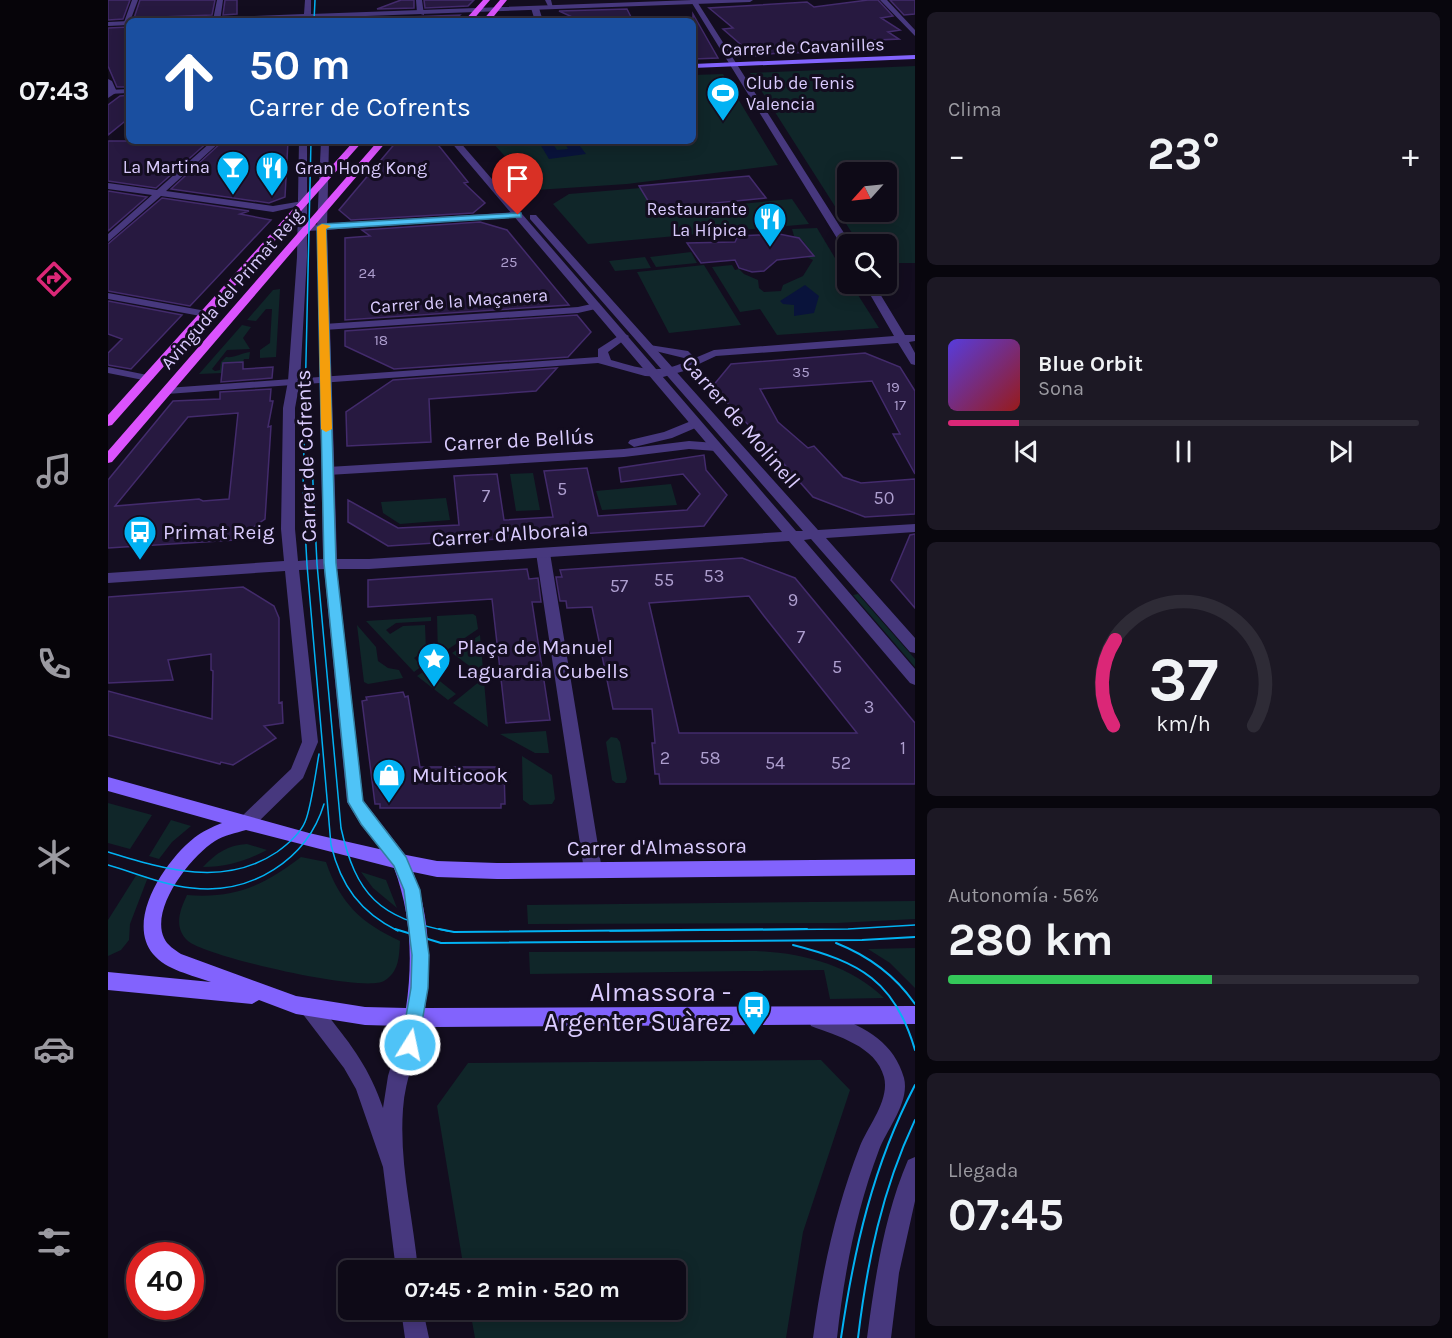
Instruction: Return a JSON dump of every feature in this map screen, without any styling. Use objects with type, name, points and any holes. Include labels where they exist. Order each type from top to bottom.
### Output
[{"type":"main road","points":[[471,18],[487,0]]},
{"type":"main road","points":[[489,18],[504,0]]},
{"type":"main road","name":"Carrer de Cavanilles","points":[[696,66],[915,57]]},
{"type":"main road","name":"Avinguda del Primat Reig","points":[[108,422],[356,144]]},
{"type":"main road","name":"Avinguda del Primat Reig","points":[[108,459],[311,230],[322,212],[380,144]]},
{"type":"main road","name":"Carrer d'Almassora","points":[[108,784],[401,862],[437,869],[915,867]]},
{"type":"main road","points":[[248,822],[210,836],[185,854],[158,902],[152,920],[154,938],[162,952],[175,960],[309,1007],[365,1016],[414,1018],[915,1015]]},
{"type":"main road","points":[[401,862],[412,890],[420,939],[419,988],[414,1018]]},
{"type":"main road","points":[[108,981],[273,996]]},
{"type":"street","points":[[129,18],[135,0]]},
{"type":"street","points":[[217,18],[220,0]]},
{"type":"street","points":[[307,18],[309,0]]},
{"type":"street","points":[[419,0],[421,13]]},
{"type":"street","points":[[517,0],[535,8],[538,18]]},
{"type":"street","points":[[312,18],[327,15],[535,8],[549,4],[750,0]]},
{"type":"street","points":[[883,0],[915,34]]},
{"type":"street","points":[[694,1],[839,234]]},
{"type":"street","points":[[108,24],[126,23]]},
{"type":"street","points":[[108,81],[110,94],[126,92]]},
{"type":"street","points":[[108,239],[214,144]]},
{"type":"street","name":"Carrer de Cofrents","points":[[303,144],[303,204],[311,230],[324,327],[330,563],[356,802],[367,820],[401,862]]},
{"type":"street","points":[[322,212],[325,144]]},
{"type":"street","name":"Carrer de Molinell","points":[[457,144],[915,679]]},
{"type":"street","name":"Carrer de Molinell","points":[[470,144],[915,648]]},
{"type":"street","points":[[108,186],[273,209],[303,204]]},
{"type":"street","points":[[511,206],[522,204]]},
{"type":"street","points":[[311,230],[518,215]]},
{"type":"street","points":[[526,224],[538,222]]},
{"type":"street","name":"Carrer de Cofrents","points":[[248,822],[297,772],[310,742],[288,529],[288,486],[289,408],[311,230]]},
{"type":"street","points":[[875,294],[915,362]]},
{"type":"street","points":[[108,296],[206,314]]},
{"type":"street","name":"Carrer de la Maçanera","points":[[324,327],[578,310],[596,306]]},
{"type":"street","points":[[607,362],[602,351],[623,336]]},
{"type":"street","points":[[167,391],[607,362],[655,374],[670,373],[714,353],[915,338]]},
{"type":"street","points":[[647,346],[684,353],[691,363]]},
{"type":"street","points":[[108,370],[148,378]]},
{"type":"street","name":"Carrer de Bellús","points":[[652,445],[696,423]]},
{"type":"street","name":"Carrer de Bellús","points":[[327,466],[652,445],[717,447]]},
{"type":"street","name":"Carrer d'Alboraia","points":[[108,578],[330,563],[369,564],[915,528]]},
{"type":"street","points":[[543,553],[593,870]]},
{"type":"street","points":[[309,1007],[351,1061],[365,1086],[392,1169],[406,1260]]},
{"type":"street","points":[[804,1014],[857,1034],[873,1044],[883,1056],[894,1080],[894,1094],[871,1146],[844,1230],[825,1338]]},
{"type":"street","points":[[392,1169],[396,1083],[410,1045],[414,1018]]},
{"type":"street","points":[[879,1338],[883,1299],[907,1190],[915,1167]]},
{"type":"street","points":[[414,1320],[417,1338]]},
{"type":"green space","points":[[915,66],[915,263],[897,263],[897,234],[853,234],[845,222],[897,222],[897,162],[837,162],[837,209],[750,73]]},
{"type":"green space","name":"Club de Tenis Valencia","points":[[723,74],[778,165],[627,184],[536,190],[494,144],[696,144],[696,75]]},
{"type":"green space","points":[[641,188],[656,212],[792,199],[809,224],[588,244],[553,204],[569,194]]},
{"type":"green space","points":[[817,228],[837,261],[837,294],[857,294],[879,328],[777,335],[760,309],[740,312],[712,267],[732,265],[735,270],[739,269],[744,274],[758,280],[759,288],[764,292],[781,291],[783,285],[803,276],[813,260],[807,257],[814,256],[803,241],[794,236],[792,229]]},
{"type":"green space","points":[[691,252],[697,263],[656,267],[650,257]]},
{"type":"green space","points":[[645,257],[651,268],[615,271],[609,261]]},
{"type":"green space","points":[[704,265],[741,325],[669,333],[637,272]]},
{"type":"green space","points":[[280,289],[276,357],[260,358],[260,350],[270,343],[272,309],[266,309],[256,321],[247,320],[273,290]]},
{"type":"green space","points":[[242,325],[251,327],[243,338],[250,349],[227,350],[212,369],[220,370],[221,362],[226,357],[250,352],[249,359],[244,359],[243,362],[223,363],[222,373],[199,374]]},
{"type":"green space","points":[[533,473],[540,510],[516,511],[510,474]]},
{"type":"green space","points":[[671,484],[677,505],[602,510],[596,491]]},
{"type":"green space","points":[[446,498],[450,520],[400,524],[383,513],[381,502]]},
{"type":"green space","points":[[858,594],[915,659],[915,667],[853,595]]},
{"type":"green space","points":[[473,614],[476,616],[478,629],[438,656],[437,616]]},
{"type":"green space","points":[[431,617],[431,621],[396,623],[386,630],[390,634],[403,626],[425,625],[426,650],[414,658],[422,666],[414,672],[366,621]]},
{"type":"green space","points":[[357,625],[376,647],[378,661],[388,668],[399,670],[403,678],[368,684],[364,682]]},
{"type":"green space","points":[[480,635],[488,727],[453,703],[480,681],[479,673],[452,653]]},
{"type":"green space","points":[[426,670],[456,694],[448,700],[417,676]]},
{"type":"green space","points":[[546,731],[549,753],[535,753],[500,734]]},
{"type":"green space","points":[[611,737],[617,738],[620,742],[627,779],[625,783],[616,783],[612,780],[606,742]]},
{"type":"green space","points":[[522,756],[552,775],[555,799],[552,804],[530,805],[523,800]]},
{"type":"green space","points":[[108,803],[152,815],[130,849],[108,843]]},
{"type":"green space","points":[[171,820],[191,826],[172,842],[159,859],[149,856]]},
{"type":"green space","points":[[247,844],[267,850],[236,863],[203,867],[223,851]]},
{"type":"green space","points":[[301,857],[326,862],[338,889],[354,910],[374,927],[400,941],[395,969],[384,981],[348,982],[286,972],[201,948],[183,936],[179,918],[187,895],[220,895],[248,888],[275,875]]},
{"type":"green space","points":[[361,872],[386,880],[397,908],[373,888]]},
{"type":"green space","points":[[137,874],[148,877],[130,924],[129,940],[121,950],[108,956],[108,920]]},
{"type":"green space","points":[[915,901],[915,919],[837,923],[528,924],[527,905]]},
{"type":"green space","points":[[915,948],[915,988],[890,963],[868,949]]},
{"type":"green space","points":[[529,952],[774,952],[825,963],[856,977],[884,998],[830,999],[824,970],[530,974]]},
{"type":"green space","points":[[821,1060],[850,1090],[803,1232],[786,1338],[475,1338],[472,1320],[686,1320],[686,1260],[462,1260],[437,1106],[468,1063]]},
{"type":"water","points":[[540,144],[553,144],[557,150],[568,149],[566,144],[578,144],[586,154],[549,159]]},
{"type":"water","points":[[805,285],[819,296],[814,313],[794,316],[794,305],[783,304],[780,301]]},
{"type":"building","points":[[108,0],[130,0],[123,19],[108,20]]},
{"type":"building","points":[[140,0],[215,0],[212,15],[134,18]]},
{"type":"building","points":[[225,0],[237,0],[237,14],[223,15]]},
{"type":"building","points":[[401,0],[414,0],[414,8],[377,9]]},
{"type":"building","points":[[424,0],[474,0],[468,6],[425,8]]},
{"type":"building","points":[[878,0],[893,16],[881,18],[900,30],[888,32],[899,39],[831,42],[838,52],[778,53],[754,56],[723,29],[733,28],[709,8],[807,2],[814,7]]},
{"type":"building","points":[[890,0],[915,0],[915,14],[904,15]]},
{"type":"building","points":[[627,9],[632,18],[574,18],[559,11]]},
{"type":"building","points":[[460,15],[457,18],[380,18]]},
{"type":"building","points":[[696,19],[718,58],[696,59]]},
{"type":"building","points":[[126,27],[126,87],[117,87],[108,66],[108,28]]},
{"type":"building","points":[[126,95],[126,120],[108,135],[108,105],[120,96]]},
{"type":"building","points":[[108,141],[126,141],[126,144],[206,144],[156,188],[108,181]]},
{"type":"building","points":[[220,144],[288,144],[285,197],[269,203],[171,189]]},
{"type":"building","points":[[394,144],[437,144],[468,182],[464,183],[485,203],[473,213],[351,220],[339,210]]},
{"type":"building","points":[[749,176],[766,198],[653,209],[639,186]]},
{"type":"building","points":[[108,191],[147,197],[108,231]]},
{"type":"building","points":[[162,198],[249,211],[240,214],[271,220],[190,306],[108,291],[108,244]]},
{"type":"building","points":[[480,222],[507,230],[569,305],[345,320],[345,238],[370,236],[362,230]]},
{"type":"building","points":[[779,234],[799,238],[814,256],[777,260],[764,271],[752,272],[739,268],[735,260],[701,263],[687,243],[735,242],[738,236]]},
{"type":"building","points":[[108,301],[182,315],[131,369],[108,365],[108,353],[122,339],[108,334]]},
{"type":"building","points":[[577,315],[591,332],[568,357],[394,369],[345,346],[345,331]]},
{"type":"building","points":[[865,353],[900,367],[915,391],[915,474],[893,434],[900,434],[872,381],[760,389],[778,422],[808,448],[814,446],[843,477],[861,483],[915,479],[915,514],[865,517],[813,497],[712,387],[731,364]]},
{"type":"building","points":[[243,362],[243,369],[273,367],[272,378],[221,382],[223,363]]},
{"type":"building","points":[[557,368],[536,391],[429,399],[431,442],[347,446],[346,412],[393,380]]},
{"type":"building","points":[[271,389],[270,401],[273,401],[268,427],[271,426],[265,519],[235,540],[108,548],[108,480],[173,401],[220,399],[220,392]],"holes":[[[238,413],[229,499],[203,501],[199,499],[115,506],[188,417]]]},
{"type":"building","points":[[704,455],[706,470],[727,495],[704,526],[388,546],[348,522],[348,500],[398,528],[459,525],[454,476],[497,474],[504,520],[553,517],[544,471],[587,468],[598,516],[687,510],[700,494],[683,474],[621,482],[619,468]]},
{"type":"building","points":[[915,534],[915,608],[891,580],[910,535]]},
{"type":"building","points":[[742,558],[795,578],[915,723],[915,784],[660,784],[659,774],[655,774],[652,709],[613,709],[592,607],[567,608],[566,601],[560,601],[556,577],[562,577],[560,570]],"holes":[[[749,596],[857,733],[679,733],[649,603]]]},
{"type":"building","points":[[527,569],[529,579],[538,578],[541,602],[532,602],[550,720],[506,723],[492,599],[368,607],[368,580]]},
{"type":"building","points":[[243,587],[274,606],[279,618],[279,703],[282,702],[283,723],[264,726],[276,738],[233,765],[221,762],[220,764],[108,735],[108,691],[212,719],[213,671],[211,670],[211,654],[168,660],[173,680],[108,683],[108,597]]},
{"type":"building","points":[[403,692],[405,697],[408,696],[420,767],[497,767],[497,771],[504,771],[505,804],[501,804],[501,808],[380,808],[380,804],[375,804],[362,701],[367,700],[366,697]]},
{"type":"tram line","points":[[314,18],[315,0]]},
{"type":"tram line","points":[[311,144],[303,491],[307,565],[331,845],[340,873],[354,896],[373,915],[398,931]]},
{"type":"tram line","points":[[312,463],[317,564],[341,828],[347,851],[354,871],[374,900],[404,919],[448,931]]},
{"type":"tram line","points":[[108,852],[172,869],[194,872],[236,870],[257,863],[285,846],[303,826],[309,808],[319,754]]},
{"type":"tram line","points":[[108,865],[160,882],[192,888],[214,889],[235,886],[274,870],[290,857],[316,824],[324,804]]},
{"type":"tram line","points":[[610,931],[848,929],[915,925]]},
{"type":"tram line","points":[[395,929],[441,943],[862,940],[915,937]]},
{"type":"tram line","points":[[439,929],[454,932],[807,929]]},
{"type":"tram line","points":[[836,943],[880,967],[899,984],[915,1004]]},
{"type":"tram line","points":[[793,945],[838,959],[872,978],[897,1007],[907,1026],[915,1050]]},
{"type":"tram line","points":[[841,1338],[852,1272],[867,1208],[900,1115],[915,1085]]},
{"type":"tram line","points":[[858,1338],[871,1254],[885,1200],[903,1146],[915,1120]]},
{"type":"slow traffic","points":[[326,429],[322,227],[327,226]]},
{"type":"place","name":"Club de Tenis Valencia","points":[[723,122]]},
{"type":"place","name":"La Martina","points":[[233,196]]},
{"type":"place","name":"Gran Hong Kong","points":[[272,197]]},
{"type":"place","name":"Restaurante La Hípica","points":[[770,248]]},
{"type":"place","name":"Primat Reig","points":[[140,561]]},
{"type":"place","name":"Plaça de Manuel Laguardia Cubells","points":[[434,688]]},
{"type":"place","name":"Multicook","points":[[389,804]]},
{"type":"place","name":"Almassora - Argenter Suàrez","points":[[754,1036]]},
{"type":"route","points":[[410,1045],[419,988],[421,955],[418,925],[412,890],[401,862],[367,820],[356,802],[330,563],[322,227],[518,215]]}]
